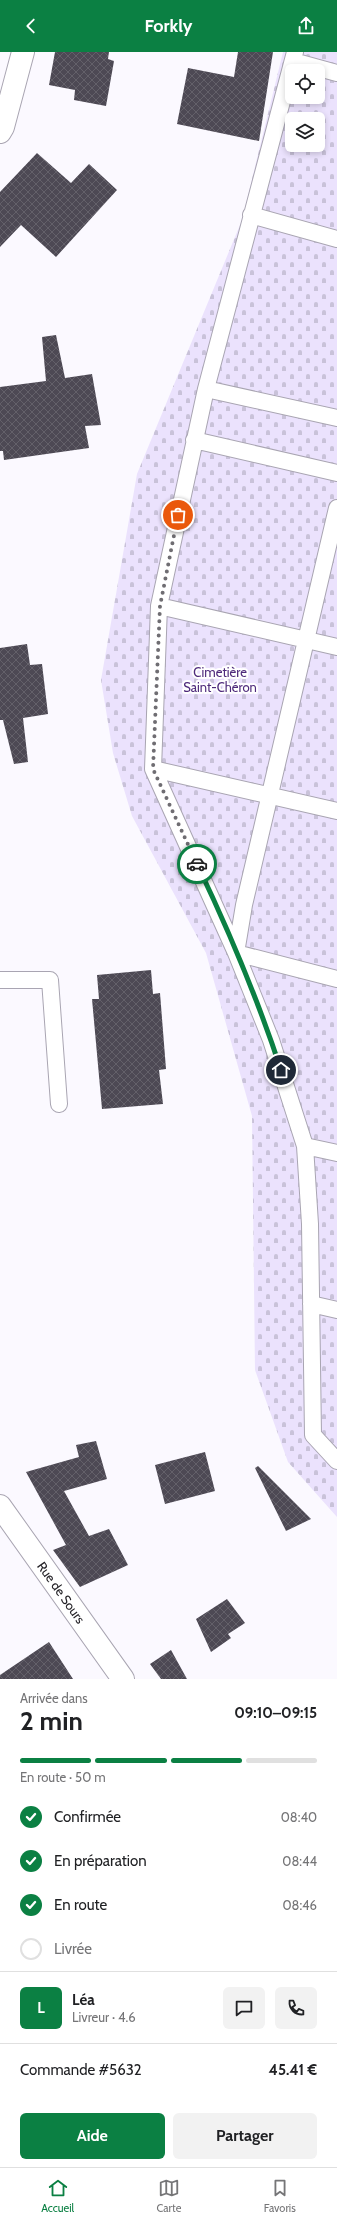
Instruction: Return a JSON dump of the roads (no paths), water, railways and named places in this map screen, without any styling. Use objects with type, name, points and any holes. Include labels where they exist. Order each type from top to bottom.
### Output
[{"type":"main road","points":[[2,129],[23,52]]},
{"type":"main road","name":"Rue de Sours","points":[[0,1506],[123,1679]]},
{"type":"lane","points":[[337,73],[294,56],[251,215],[194,440],[160,606],[153,769],[236,953],[271,1040],[305,1146],[310,1224],[314,1435],[337,1461]]},
{"type":"lane","points":[[251,215],[337,239]]},
{"type":"lane","points":[[206,389],[337,418]]},
{"type":"lane","points":[[194,440],[337,473]]},
{"type":"lane","points":[[236,953],[244,905],[269,794],[337,508]]},
{"type":"lane","points":[[160,606],[337,647]]},
{"type":"lane","points":[[153,769],[269,794],[337,811]]},
{"type":"lane","points":[[236,953],[337,979]]},
{"type":"lane","points":[[0,980],[50,980],[59,1104]]},
{"type":"lane","points":[[305,1146],[337,1153]]},
{"type":"lane","points":[[312,1304],[337,1310]]},
{"type":"park label","name":"Cimetière Saint-Chéron","points":[[220,680]]}]
